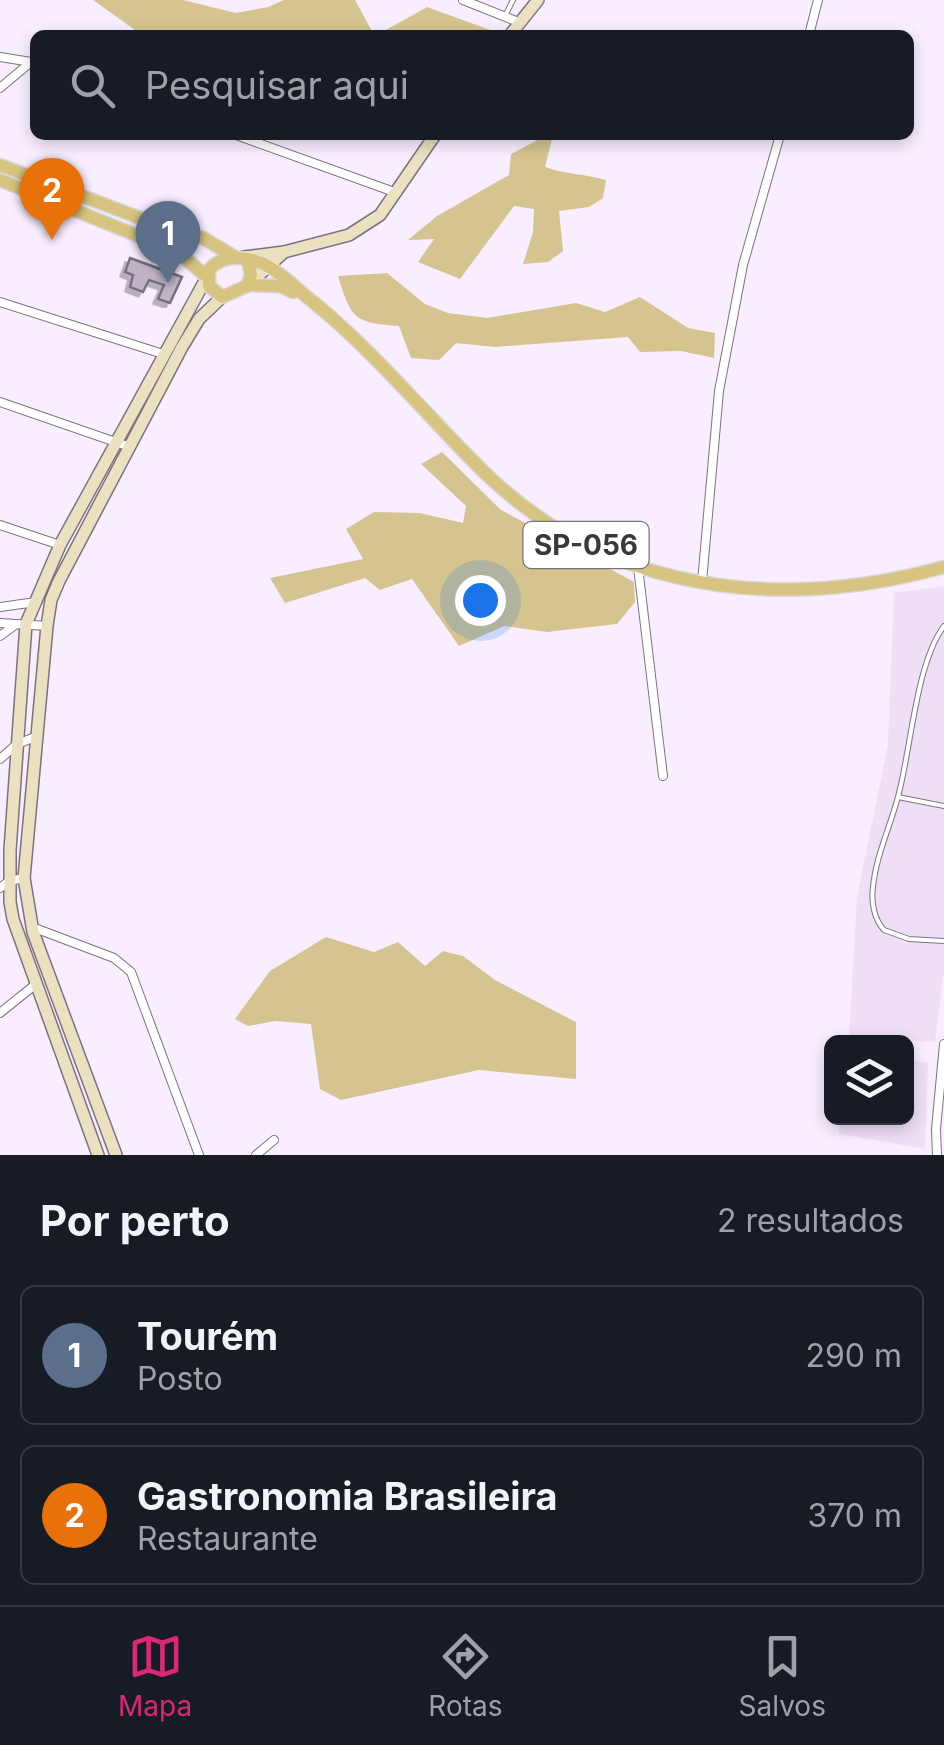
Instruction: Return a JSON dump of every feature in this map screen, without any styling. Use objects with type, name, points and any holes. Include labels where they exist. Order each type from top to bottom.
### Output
[{"type":"main road","name":"SP-056","points":[[0,165],[203,238],[243,259],[269,266],[371,352],[508,493],[566,534],[638,567],[702,583],[816,590],[874,585],[944,567]]},
{"type":"main road","points":[[0,180],[178,252],[207,277],[209,286],[222,297],[247,286],[280,286],[313,302]]},
{"type":"main road","points":[[207,277],[213,264],[232,256],[243,259],[251,275],[247,286]]},
{"type":"street","points":[[463,0],[521,23]]},
{"type":"street","points":[[515,30],[538,0]]},
{"type":"street","points":[[810,30],[818,0]]},
{"type":"street","points":[[0,57],[30,62]]},
{"type":"street","points":[[0,88],[30,65]]},
{"type":"street","points":[[250,140],[397,193]]},
{"type":"street","points":[[243,259],[349,235],[380,215],[432,140]]},
{"type":"street","points":[[702,583],[719,391],[743,265],[779,140]]},
{"type":"street","points":[[247,286],[284,252]]},
{"type":"street","points":[[0,636],[20,624],[35,602],[60,545],[207,277]]},
{"type":"street","points":[[116,1155],[32,927],[24,878],[50,600],[189,334],[222,297]]},
{"type":"street","points":[[0,302],[163,354]]},
{"type":"street","points":[[0,402],[130,447]]},
{"type":"street","points":[[0,525],[60,545]]},
{"type":"street","points":[[638,567],[663,776]]},
{"type":"street","points":[[0,607],[50,600]]},
{"type":"street","points":[[0,623],[47,626]]},
{"type":"street","points":[[20,624],[17,744],[4,884],[13,920],[98,1155]]},
{"type":"street","points":[[0,759],[17,744],[38,736]]},
{"type":"street","points":[[4,884],[24,878]]},
{"type":"street","points":[[32,927],[114,958],[132,972],[199,1155]]},
{"type":"street","points":[[0,1013],[36,984]]},
{"type":"street","points":[[937,1155],[944,1044]]},
{"type":"street","points":[[256,1155],[274,1140]]},
{"type":"lane","points":[[505,16],[513,0]]},
{"type":"lane","points":[[944,626],[928,652],[898,797],[873,884],[874,912],[887,932],[944,942]]},
{"type":"lane","points":[[898,797],[944,806]]},
{"type":"shaded area","points":[[93,0],[183,0],[236,13],[284,0],[355,0],[371,30],[135,30]]},
{"type":"shaded area","points":[[427,7],[490,30],[386,30]]},
{"type":"shaded area","points":[[538,140],[552,140],[545,167],[606,180],[603,198],[589,207],[559,211],[563,251],[548,262],[523,264],[533,232],[534,209],[514,206],[460,279],[418,262],[434,239],[408,240],[437,216],[509,175],[511,154]]},
{"type":"shaded area","points":[[387,273],[425,304],[448,313],[487,318],[576,303],[605,312],[640,297],[688,328],[715,333],[714,358],[681,351],[640,352],[628,337],[495,347],[456,343],[439,360],[411,358],[399,326],[364,320],[351,310],[338,276]]},
{"type":"shaded area","points":[[442,452],[501,510],[634,582],[635,602],[617,624],[547,632],[504,626],[459,646],[412,579],[380,590],[365,578],[285,603],[270,578],[363,559],[346,529],[374,512],[420,513],[463,523],[466,506],[421,464]]},
{"type":"shaded area","points":[[944,586],[944,971],[935,1042],[914,1041],[914,1035],[849,1035],[857,897],[888,744],[894,593]]},
{"type":"shaded area","points":[[326,937],[374,952],[398,942],[425,966],[443,951],[463,956],[495,980],[576,1022],[576,1079],[479,1070],[341,1100],[320,1089],[311,1024],[275,1021],[248,1026],[235,1019],[270,971]]},
{"type":"shaded area","points":[[914,1060],[928,1063],[925,1149],[839,1134],[839,1125],[914,1125]]},
{"type":"building","points":[[130,258],[182,277],[170,303],[158,299],[164,285],[149,280],[143,292],[130,287],[133,275],[125,272]]},
{"type":"place","name":"Gastronomia Brasileira","points":[[52,240]]},
{"type":"place","name":"Tourém","points":[[168,283]]}]
